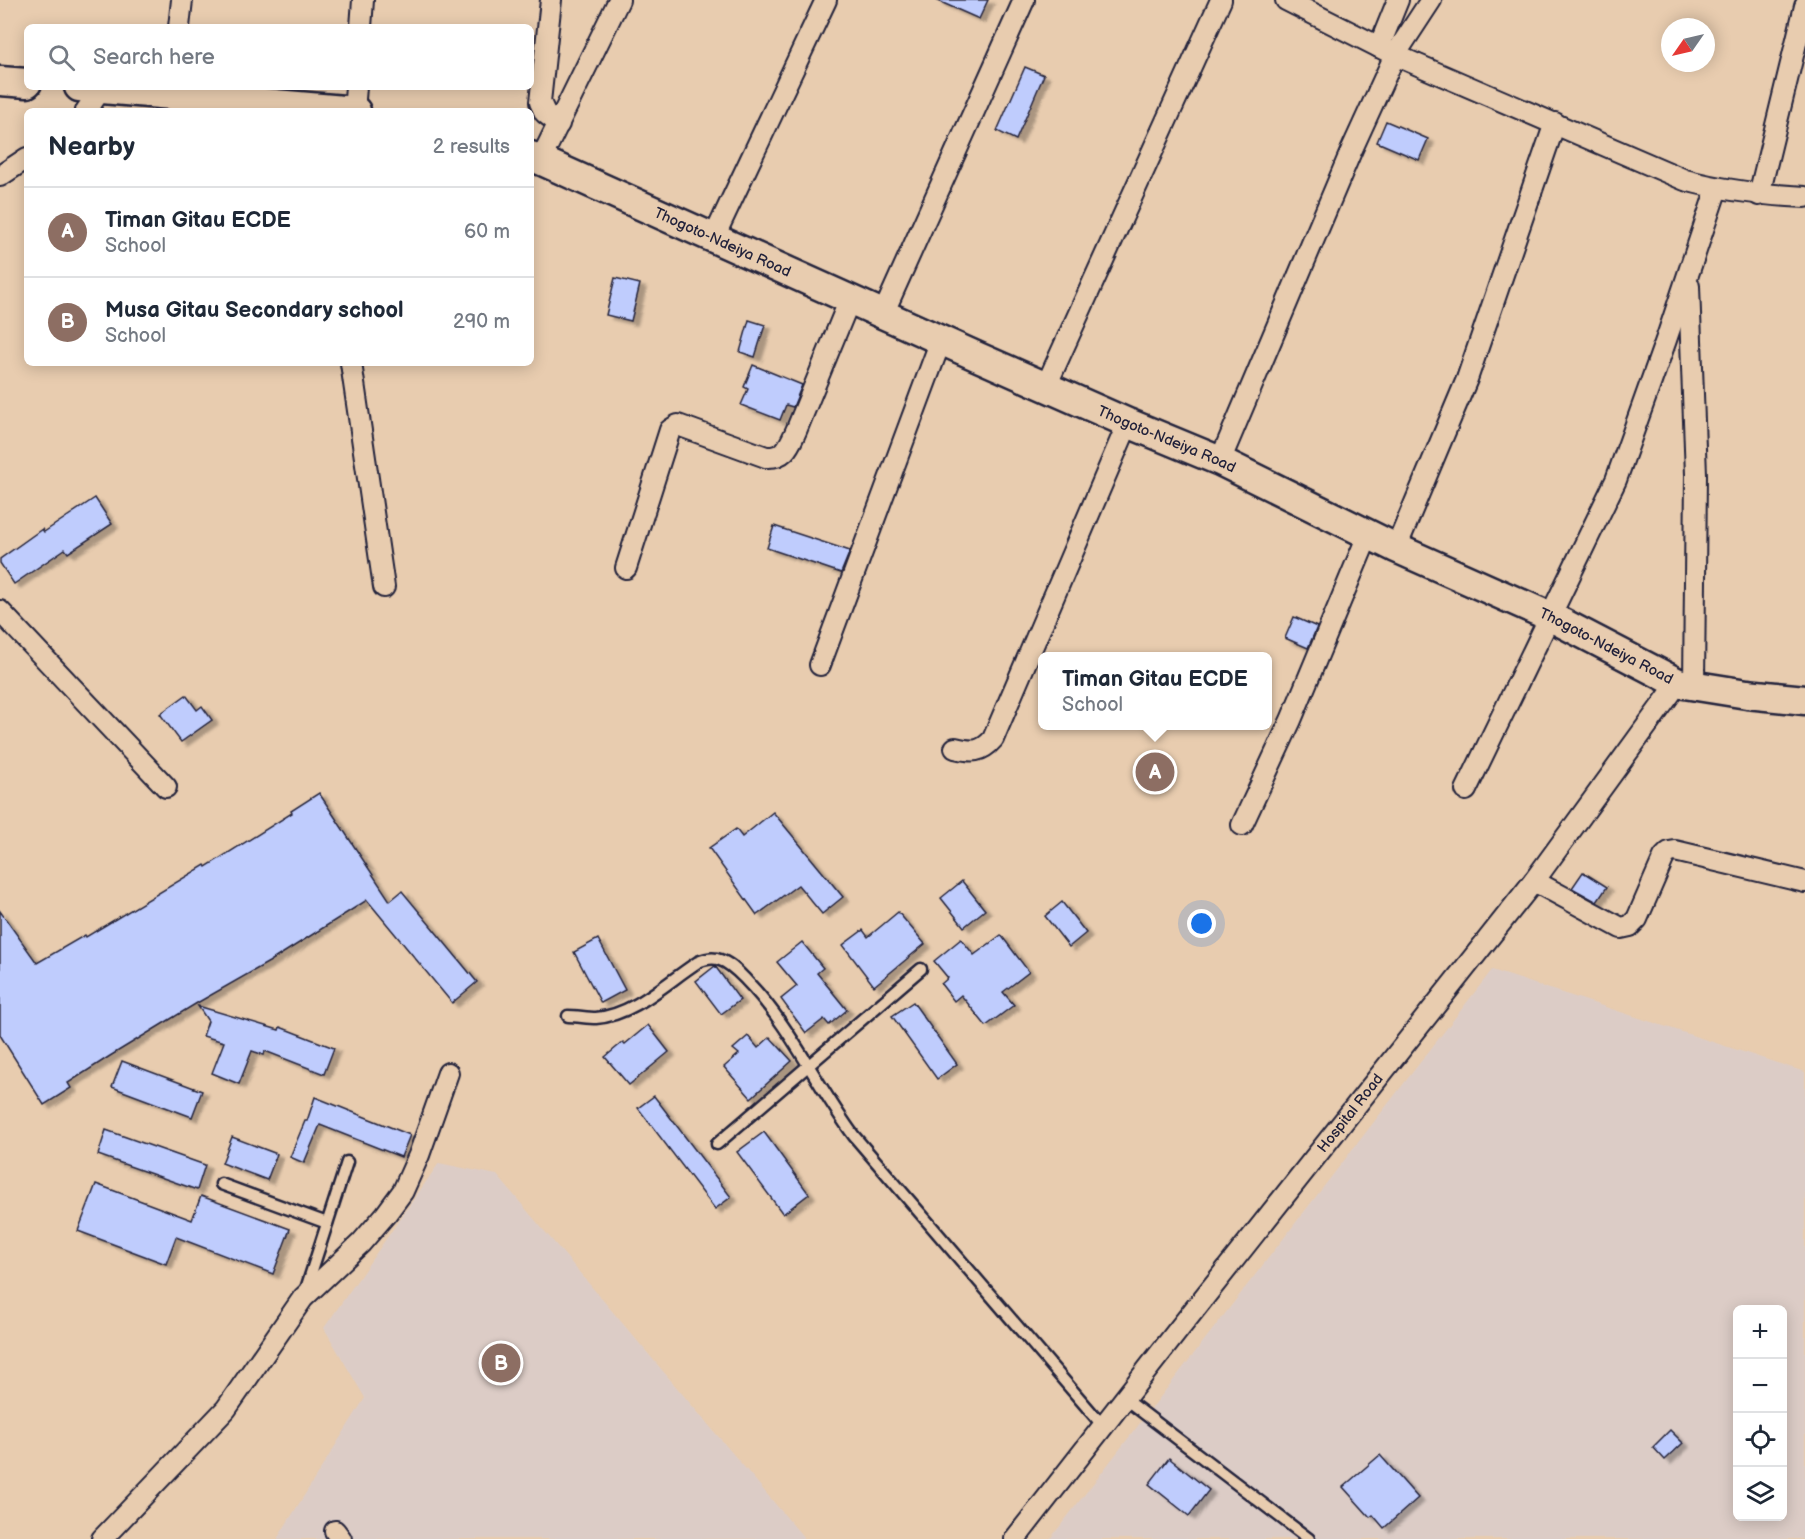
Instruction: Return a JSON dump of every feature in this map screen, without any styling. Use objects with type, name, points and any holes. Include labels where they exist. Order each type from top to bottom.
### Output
[{"type":"main road","points":[[0,81],[24,83]]},
{"type":"main road","points":[[88,96],[180,97],[302,108]]},
{"type":"main road","name":"Thogoto-Ndeiya Road","points":[[536,158],[1128,423],[1220,461],[1396,549],[1551,617],[1686,684],[1805,700]]},
{"type":"street","points":[[179,24],[182,0]]},
{"type":"street","points":[[361,24],[363,0]]},
{"type":"street","points":[[551,0],[540,102],[545,113],[559,124]]},
{"type":"street","points":[[536,158],[559,124],[619,0]]},
{"type":"street","points":[[714,237],[826,0]]},
{"type":"street","points":[[883,314],[1024,0]]},
{"type":"street","points":[[1046,386],[1221,0]]},
{"type":"street","points":[[1286,0],[1387,51],[1685,180],[1759,195],[1805,197]]},
{"type":"street","points":[[1220,461],[1319,225],[1387,51],[1398,0]]},
{"type":"street","points":[[1387,51],[1431,0]]},
{"type":"street","points":[[1759,195],[1805,6]]},
{"type":"street","points":[[355,108],[356,90]]},
{"type":"street","points":[[1396,549],[1467,379],[1555,123]]},
{"type":"street","points":[[0,176],[24,160]]},
{"type":"street","points":[[1466,790],[1616,480],[1717,188]]},
{"type":"street","points":[[1686,684],[1696,475],[1689,272]]},
{"type":"street","points":[[626,568],[670,430],[678,425],[766,457],[782,455],[788,450],[850,299]]},
{"type":"street","points":[[820,665],[941,340]]},
{"type":"street","points":[[351,366],[384,587]]},
{"type":"street","points":[[956,748],[972,752],[981,750],[993,739],[1128,423]]},
{"type":"street","points":[[1242,825],[1291,720],[1368,535]]},
{"type":"street","points":[[0,611],[166,787]]},
{"type":"street","name":"Hospital Road","points":[[1015,1539],[1534,881],[1686,684]]},
{"type":"street","points":[[1534,881],[1621,928],[1630,926],[1637,919],[1664,857],[1669,852],[1675,851],[1805,882]]},
{"type":"street","points":[[102,1539],[226,1408],[303,1298],[361,1243],[403,1191],[419,1155],[448,1073]]},
{"type":"lane","points":[[568,1016],[596,1018],[614,1014],[655,992],[698,962],[708,958],[720,959],[735,969],[763,997],[792,1037],[836,1112],[854,1136],[1103,1426]]},
{"type":"lane","points":[[717,1144],[921,969]]},
{"type":"lane","points":[[303,1298],[347,1162]]},
{"type":"lane","points":[[221,1184],[327,1223]]},
{"type":"lane","points":[[1124,1398],[1309,1539]]},
{"type":"shaded area","points":[[1492,970],[1805,1072],[1805,1539],[1050,1539]]},
{"type":"shaded area","points":[[439,1163],[497,1175],[805,1539],[277,1539],[365,1398],[324,1328]]},
{"type":"building","points":[[936,0],[988,0],[979,19]]},
{"type":"building","points":[[1025,67],[1044,75],[1016,140],[997,131]]},
{"type":"building","points":[[1386,121],[1428,139],[1419,160],[1377,142]]},
{"type":"building","points":[[615,278],[640,284],[631,321],[606,315]]},
{"type":"building","points":[[749,320],[765,325],[755,357],[740,352]]},
{"type":"building","points":[[753,365],[802,385],[793,407],[786,405],[780,420],[741,405],[748,389],[744,387]]},
{"type":"building","points":[[95,498],[112,524],[68,553],[65,549],[14,584],[0,563],[0,559],[42,529],[44,532]]},
{"type":"building","points":[[774,526],[850,551],[841,573],[767,548]]},
{"type":"building","points":[[1294,617],[1317,627],[1308,648],[1285,638]]},
{"type":"building","points":[[186,695],[197,710],[202,706],[212,720],[181,742],[160,714]]},
{"type":"building","points":[[319,793],[390,901],[402,891],[477,982],[452,1003],[367,900],[269,962],[110,1056],[68,1083],[71,1088],[44,1105],[0,1035],[0,911],[37,963],[85,935],[86,937],[205,865],[206,867],[292,813],[291,811]]},
{"type":"building","points":[[773,812],[843,897],[822,914],[798,885],[757,915],[709,848],[736,829],[742,837]]},
{"type":"building","points":[[1583,872],[1607,887],[1597,902],[1572,888]]},
{"type":"building","points":[[962,881],[985,910],[964,927],[941,898]]},
{"type":"building","points":[[1062,902],[1086,933],[1069,947],[1045,916]]},
{"type":"building","points":[[898,912],[925,944],[874,986],[843,945],[863,930],[868,937]]},
{"type":"building","points":[[1001,935],[1029,972],[1003,992],[1014,1005],[986,1026],[961,995],[954,1001],[941,984],[948,978],[934,961],[961,939],[974,955]]},
{"type":"building","points":[[598,939],[625,990],[601,1003],[574,952]]},
{"type":"building","points":[[802,942],[823,968],[817,973],[847,1010],[829,1025],[824,1019],[806,1033],[781,999],[797,986],[777,962]]},
{"type":"building","points":[[715,966],[740,1000],[721,1014],[696,981]]},
{"type":"building","points":[[913,1002],[957,1064],[937,1079],[892,1016]]},
{"type":"building","points":[[198,1006],[279,1030],[280,1027],[334,1048],[324,1074],[265,1051],[264,1055],[252,1051],[239,1084],[212,1073],[224,1042],[203,1036],[208,1021]]},
{"type":"building","points":[[648,1025],[669,1052],[629,1085],[605,1057]]},
{"type":"building","points":[[748,1036],[758,1048],[770,1037],[792,1061],[751,1098],[724,1067],[739,1054],[733,1049]]},
{"type":"building","points":[[122,1061],[202,1091],[192,1117],[112,1087]]},
{"type":"building","points":[[654,1096],[731,1197],[715,1209],[638,1108]]},
{"type":"building","points":[[315,1097],[410,1135],[401,1157],[320,1125],[304,1163],[290,1157],[305,1121],[307,1121]]},
{"type":"building","points":[[106,1130],[205,1165],[197,1190],[98,1155]]},
{"type":"building","points":[[764,1132],[809,1194],[783,1214],[737,1152]]},
{"type":"building","points":[[232,1137],[277,1154],[267,1180],[222,1163]]},
{"type":"building","points":[[96,1184],[192,1220],[201,1196],[290,1229],[273,1274],[176,1237],[166,1264],[78,1231]]},
{"type":"building","points":[[1670,1430],[1683,1443],[1665,1460],[1653,1447]]},
{"type":"building","points":[[1380,1455],[1418,1498],[1384,1528],[1373,1515],[1370,1517],[1343,1487]]},
{"type":"building","points":[[1169,1458],[1209,1490],[1189,1516],[1149,1484]]},
{"type":"place","name":"Timan Gitau ECDE","points":[[1155,772]]},
{"type":"place","name":"Musa Gitau Secondary school","points":[[501,1363]]}]
